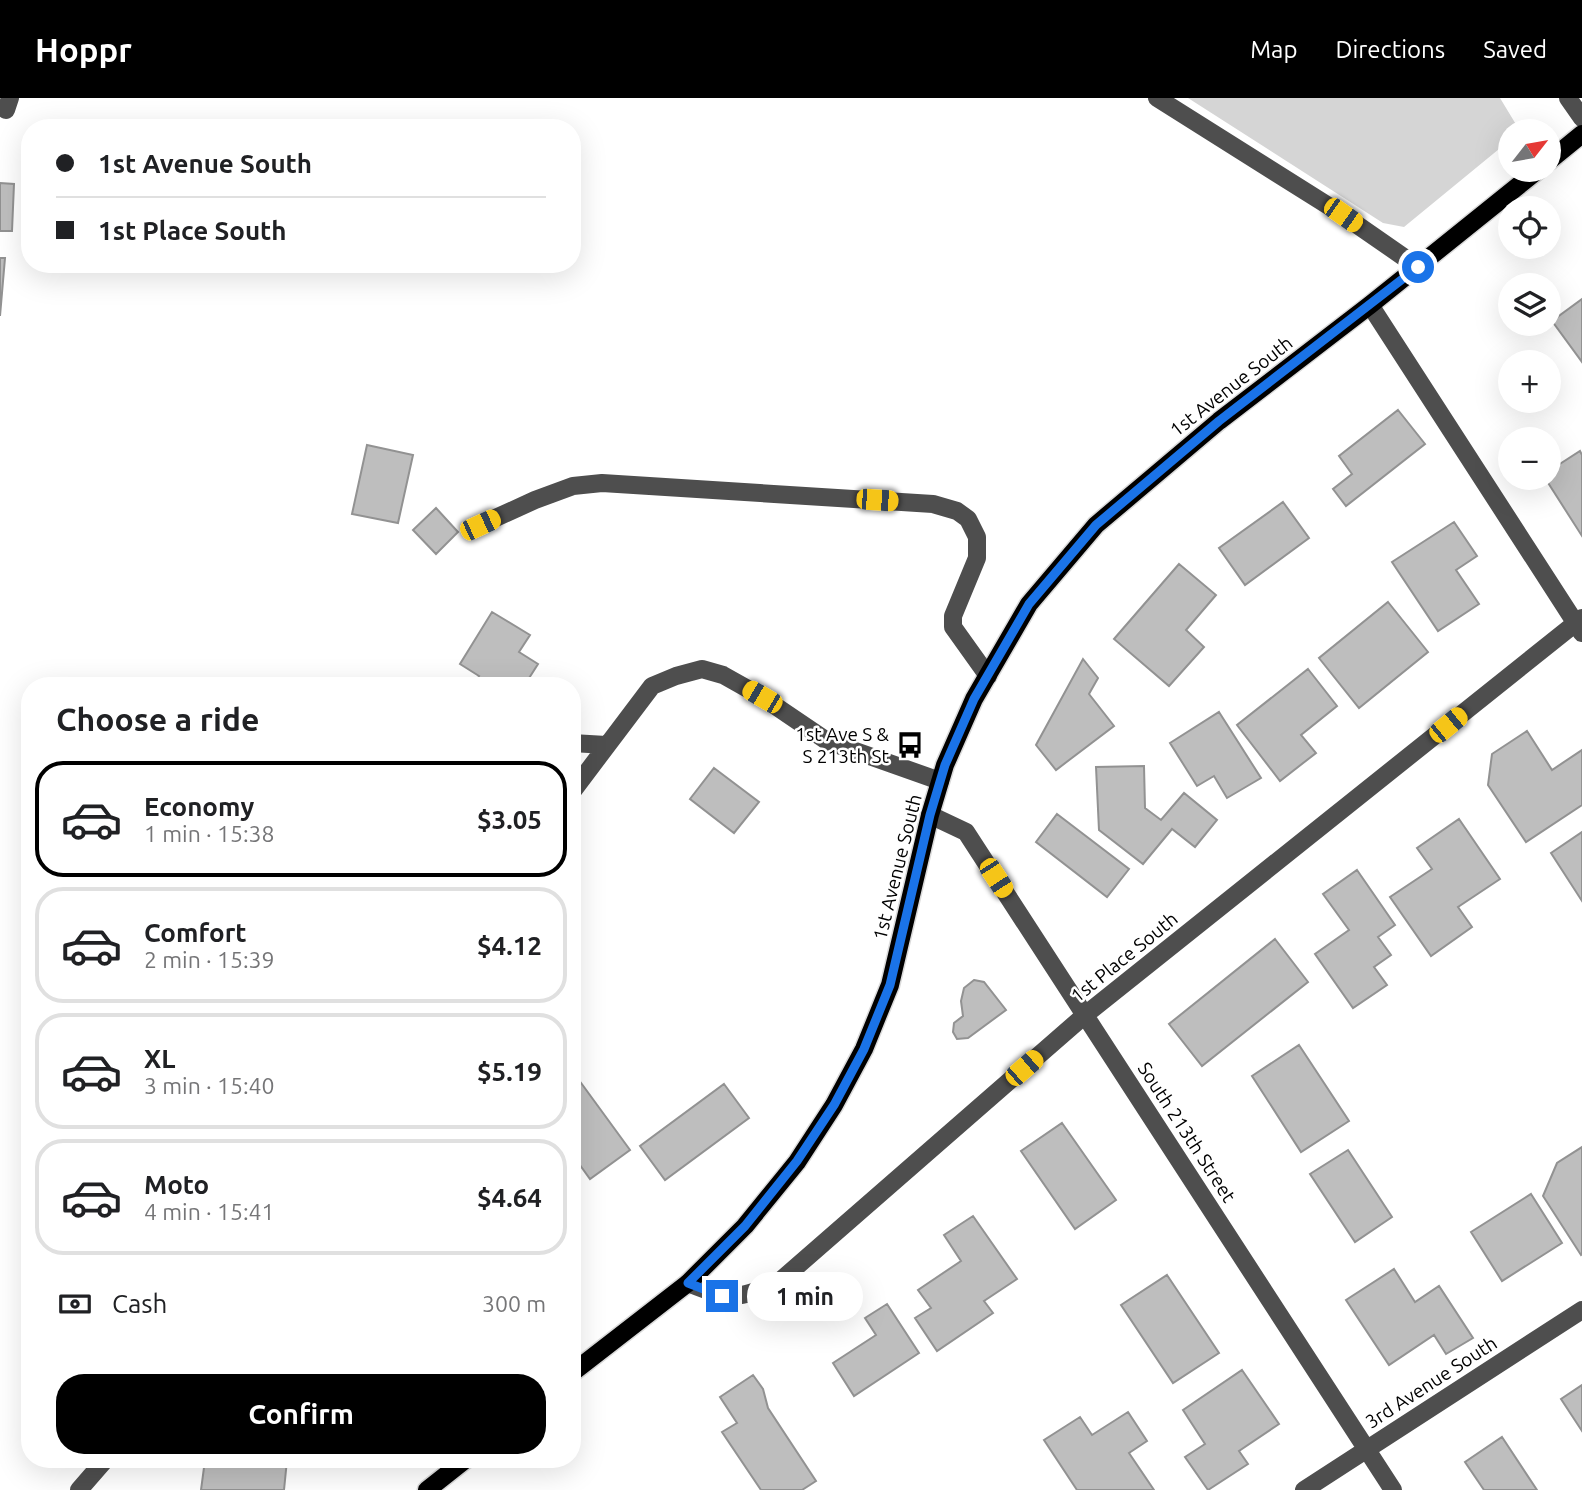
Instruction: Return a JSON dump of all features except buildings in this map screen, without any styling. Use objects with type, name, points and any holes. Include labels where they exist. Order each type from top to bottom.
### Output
[{"type":"main road","points":[[1561,151],[1582,134]]},
{"type":"main road","name":"1st Avenue South","points":[[581,1366],[688,1283],[745,1226],[797,1161],[834,1105],[864,1049],[890,985],[940,781],[974,699],[1029,604],[1096,525],[1219,421],[1523,182]]},
{"type":"main road","points":[[427,1490],[455,1468]]},
{"type":"street","points":[[1157,98],[1343,215],[1418,267]]},
{"type":"street","points":[[1568,98],[1582,118]]},
{"type":"street","points":[[1370,304],[1580,625]]},
{"type":"street","points":[[480,525],[573,486],[602,483],[933,504],[957,512],[968,519],[977,537],[977,558],[953,616],[953,627],[988,676]]},
{"type":"street","name":"1st Place South","points":[[688,1283],[722,1296],[744,1297],[780,1281],[1085,1015],[1580,625]]},
{"type":"street","points":[[581,780],[652,686],[702,669],[723,675],[762,697],[827,741],[940,781]]},
{"type":"street","points":[[581,744],[607,745]]},
{"type":"street","name":"South 213th Street","points":[[930,815],[966,832],[1393,1490]]},
{"type":"street","name":"3rd Avenue South","points":[[1304,1490],[1582,1310]]},
{"type":"street","points":[[79,1490],[98,1468]]},
{"type":"shaded area","points":[[1188,98],[1500,98],[1513,119],[1498,119],[1498,150],[1404,227],[1383,223]]},
{"type":"place","name":"1st Ave S & S 213th St","points":[[910,745]]},
{"type":"route","points":[[722,1296],[688,1283],[745,1226],[797,1161],[834,1105],[864,1049],[890,985],[930,815],[945,765],[974,699],[1029,604],[1096,525],[1219,421],[1418,267]]}]
